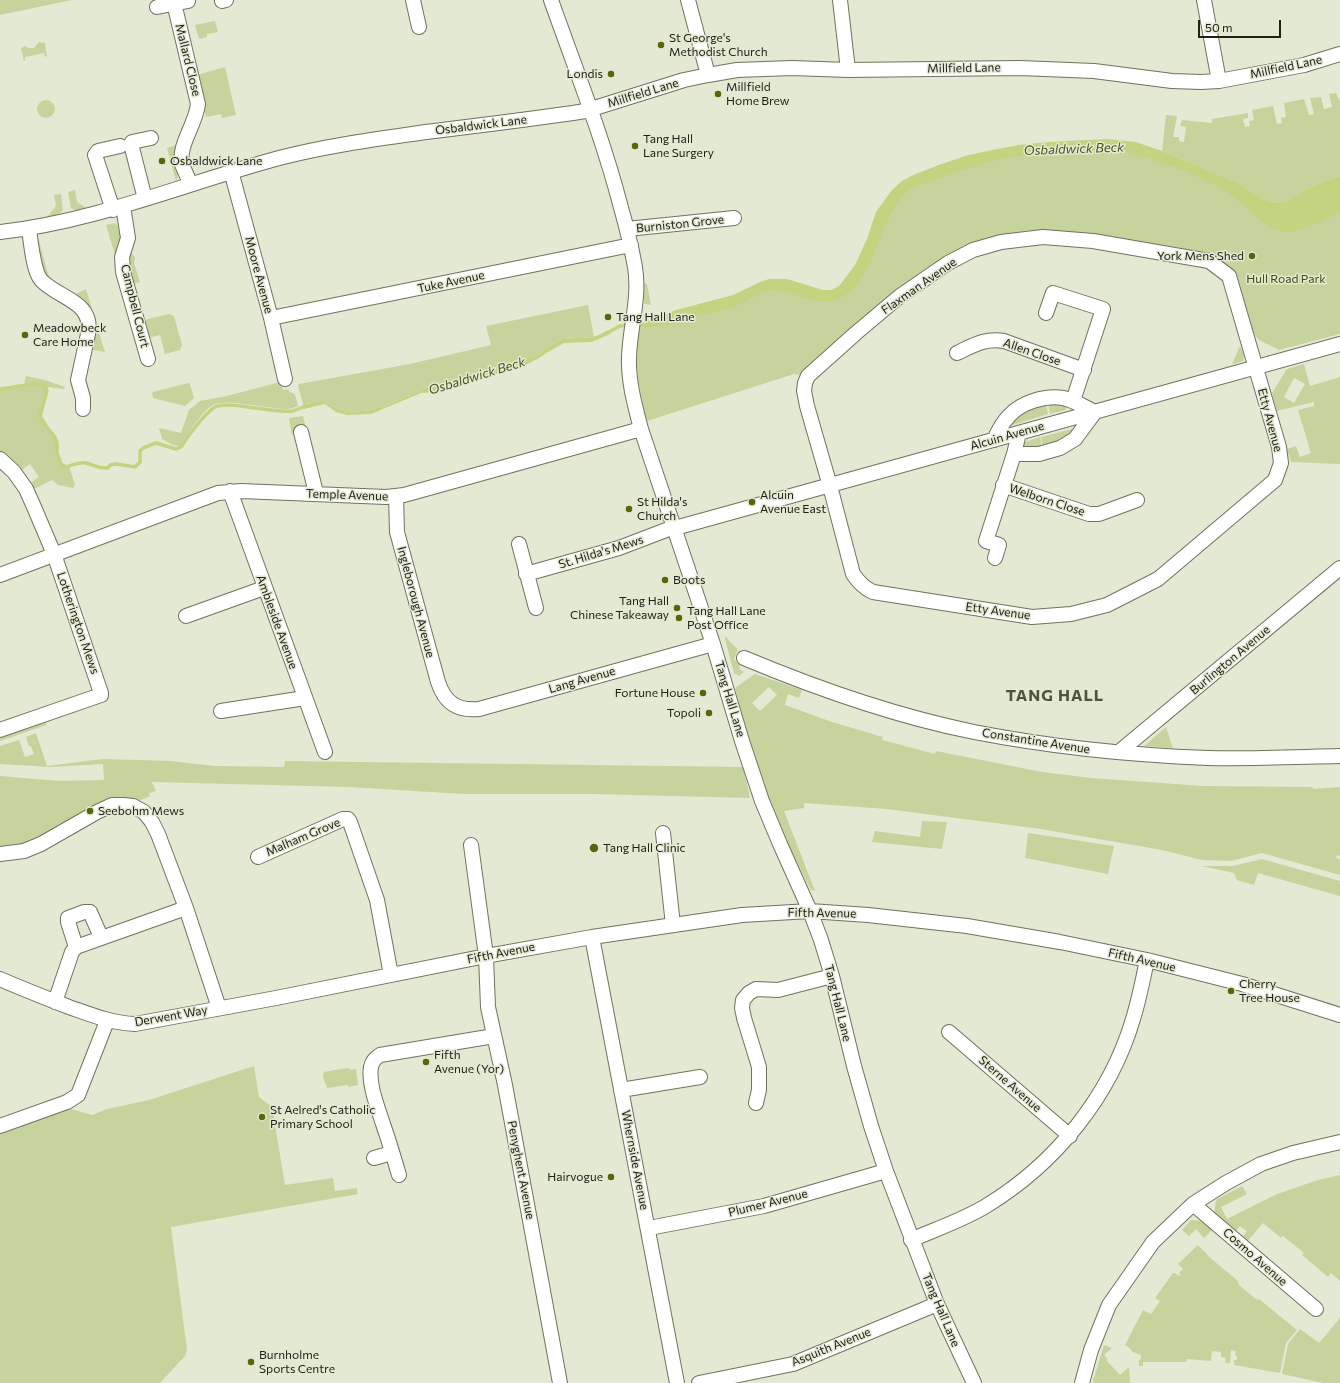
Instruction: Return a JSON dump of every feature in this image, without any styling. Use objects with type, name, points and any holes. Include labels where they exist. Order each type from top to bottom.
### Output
[{"type":"street","points":[[413,0],[419,27]]},
{"type":"street","name":"Tang Hall Lane","points":[[551,0],[606,155],[631,245],[635,268],[636,299],[629,358],[630,378],[641,429],[713,644],[742,741],[762,801],[810,910],[832,976],[854,1066],[871,1126],[886,1171],[937,1304],[974,1383]]},
{"type":"street","points":[[688,0],[708,75]]},
{"type":"street","points":[[840,0],[848,70]]},
{"type":"street","points":[[1204,0],[1219,81]]},
{"type":"street","name":"Mallard Close","points":[[157,7],[181,2],[198,104],[198,113],[182,151],[182,163],[190,184]]},
{"type":"street","name":"Millfield Lane","points":[[590,108],[653,89],[708,75],[737,70],[765,68],[848,70],[1020,68],[1094,71],[1172,81],[1201,82],[1219,81],[1304,65],[1340,54]]},
{"type":"street","name":"Osbaldwick Lane","points":[[0,232],[29,229],[70,221],[118,208],[231,171],[285,157],[360,141],[573,113],[590,108]]},
{"type":"street","points":[[145,199],[131,144],[132,142],[151,138]]},
{"type":"street","name":"Campbell Court","points":[[120,146],[98,151],[95,155],[118,208],[128,238],[122,256],[123,272],[148,359]]},
{"type":"street","name":"Moore Avenue","points":[[231,171],[271,318],[285,379]]},
{"type":"street","name":"Burniston Grove","points":[[627,229],[734,218]]},
{"type":"street","points":[[29,229],[35,263],[40,279],[78,304],[89,318],[90,326],[78,380],[83,398],[83,409]]},
{"type":"street","name":"Flaxman Avenue","points":[[830,486],[804,391],[808,376],[900,296],[930,275],[948,263],[973,250],[1000,242],[1042,236],[1093,241],[1209,261],[1229,276],[1256,368]]},
{"type":"street","name":"Tuke Avenue","points":[[271,318],[631,245]]},
{"type":"street","points":[[1046,313],[1053,293],[1103,309],[1073,401]]},
{"type":"street","name":"Allen Close","points":[[957,353],[984,341],[1004,341],[1084,370]]},
{"type":"street","name":"Alcuin Avenue","points":[[674,528],[1340,344]]},
{"type":"street","name":"Etty Avenue","points":[[830,486],[853,574],[862,586],[873,592],[1032,617],[1071,614],[1107,605],[1158,579],[1275,480],[1281,463],[1279,447],[1256,368]]},
{"type":"street","points":[[994,440],[1001,426],[1010,414],[1027,404],[1046,397],[1063,398],[1073,401],[1094,412],[1075,439],[1060,448],[1039,454],[1014,454]]},
{"type":"street","name":"Temple Avenue","points":[[0,575],[218,493],[404,495],[641,429]]},
{"type":"street","points":[[301,432],[316,493]]},
{"type":"street","name":"Welborn Close","points":[[995,558],[999,545],[986,540],[1014,454],[1019,433]]},
{"type":"street","name":"Lotherington Mews","points":[[0,459],[14,472],[26,489],[34,507],[54,554],[101,695],[0,730]]},
{"type":"street","name":"Welborn Close","points":[[1003,485],[1089,514],[1099,514],[1137,500]]},
{"type":"street","name":"Ambleside Avenue","points":[[230,492],[325,752]]},
{"type":"street","name":"Ingleborough Avenue","points":[[396,496],[397,532],[441,692],[452,703]]},
{"type":"street","name":"St. Hilda's Mews","points":[[526,574],[619,548],[674,528]]},
{"type":"street","points":[[519,544],[536,608]]},
{"type":"street","name":"Burlington Avenue","points":[[1119,752],[1340,568]]},
{"type":"street","points":[[186,616],[264,588]]},
{"type":"street","name":"Lang Avenue","points":[[452,703],[460,708],[470,710],[479,709],[713,644]]},
{"type":"street","name":"Constantine Avenue","points":[[744,658],[848,698],[920,719],[973,732],[1119,752],[1208,758],[1340,756]]},
{"type":"street","points":[[221,711],[305,698]]},
{"type":"street","points":[[0,854],[24,851],[41,844],[97,812],[112,806],[133,806],[144,812],[152,822],[158,834],[186,908],[219,1008]]},
{"type":"street","name":"Malham Grove","points":[[258,857],[343,819],[348,819],[377,900],[391,975]]},
{"type":"street","points":[[663,833],[673,925]]},
{"type":"street","name":"Penyghent Avenue","points":[[471,845],[486,956],[488,1007],[525,1189],[560,1383]]},
{"type":"street","points":[[55,1002],[72,952],[76,947],[100,937],[186,908]]},
{"type":"street","name":"Fifth Avenue","points":[[276,998],[592,936],[742,915],[810,910],[967,926],[1060,942],[1147,960],[1242,984],[1340,1015]]},
{"type":"street","points":[[76,947],[68,918],[84,912],[90,912],[100,937]]},
{"type":"street","name":"Whernside Avenue","points":[[592,936],[649,1228],[677,1383]]},
{"type":"street","points":[[912,1240],[985,1206],[1017,1185],[1046,1160],[1070,1136],[1103,1089],[1118,1058],[1133,1019],[1147,960]]},
{"type":"street","points":[[761,1095],[759,1067],[743,1013],[743,1000],[749,993],[756,989],[778,990],[832,976]]},
{"type":"street","name":"Derwent Way","points":[[0,979],[55,1002],[107,1021],[120,1024],[135,1024],[276,998]]},
{"type":"street","points":[[0,1126],[67,1102],[78,1095],[107,1021]]},
{"type":"street","name":"Sterne Avenue","points":[[949,1032],[1070,1136]]},
{"type":"street","points":[[399,1175],[378,1109],[370,1076],[371,1066],[376,1058],[380,1056],[494,1036]]},
{"type":"street","points":[[621,1090],[700,1077]]},
{"type":"street","points":[[1082,1383],[1090,1350],[1109,1304],[1153,1242],[1194,1204],[1226,1183],[1261,1164],[1293,1153],[1340,1142]]},
{"type":"street","points":[[374,1158],[392,1153]]},
{"type":"street","name":"Plumer Avenue","points":[[649,1228],[764,1206],[886,1171]]},
{"type":"street","name":"Cosmo Avenue","points":[[1194,1204],[1316,1309]]},
{"type":"street","name":"Asquith Avenue","points":[[699,1383],[793,1364],[937,1304]]},
{"type":"green space","points":[[0,0],[72,0],[0,15]]},
{"type":"green space","points":[[215,21],[218,32],[207,34],[207,37],[199,39],[195,25]]},
{"type":"green space","points":[[39,42],[45,43],[47,56],[45,57],[44,53],[25,57],[24,61],[21,48],[25,46],[34,48]]},
{"type":"green space","points":[[225,67],[236,115],[222,118],[221,114],[206,117],[197,75]]},
{"type":"green space","points":[[1336,93],[1340,102],[1340,176],[1303,191],[1287,201],[1277,203],[1264,199],[1237,182],[1162,151],[1166,115],[1177,116],[1173,137],[1179,137],[1179,141],[1184,142],[1186,127],[1180,126],[1182,120],[1212,123],[1212,119],[1248,113],[1248,118],[1243,119],[1245,127],[1250,126],[1249,121],[1254,120],[1252,110],[1273,106],[1277,124],[1282,123],[1281,118],[1286,117],[1284,103],[1304,99],[1309,115],[1314,114],[1310,98],[1321,97],[1324,109],[1332,107],[1329,94]]},
{"type":"green space","points":[[42,100],[50,100],[55,105],[53,116],[50,118],[42,118],[37,113],[37,105]]},
{"type":"green space","points":[[177,145],[174,153],[178,177],[176,181],[167,148]]},
{"type":"green space","name":"Hull Road Park","points":[[1123,146],[1227,183],[1269,218],[1340,195],[1340,334],[1279,350],[1259,340],[1240,318],[1229,276],[1209,261],[1043,237],[948,263],[808,376],[794,374],[647,421],[639,384],[637,360],[640,322],[650,324],[767,285],[828,297],[841,291],[907,184],[978,159]]},
{"type":"green space","points":[[75,190],[77,202],[88,209],[79,212],[71,208],[68,192]]},
{"type":"green space","points":[[61,194],[63,210],[57,216],[47,217],[56,206],[54,195]]},
{"type":"green space","points":[[115,223],[120,230],[120,243],[115,255],[106,225]]},
{"type":"green space","points":[[38,237],[50,281],[44,278],[36,240]]},
{"type":"green space","points":[[130,252],[135,257],[134,263],[140,282],[131,284],[127,253]]},
{"type":"green space","points":[[644,283],[647,284],[651,305],[644,303]]},
{"type":"green space","points":[[86,289],[94,316],[74,295]]},
{"type":"green space","points":[[588,305],[594,337],[562,339],[541,353],[519,363],[451,380],[426,388],[387,405],[371,410],[350,412],[338,409],[326,403],[303,404],[298,386],[299,384],[410,364],[491,345],[486,326]]},
{"type":"green space","points":[[169,314],[174,316],[182,345],[180,350],[165,354],[160,335],[148,338],[144,320]]},
{"type":"green space","points":[[96,323],[105,352],[89,349]]},
{"type":"green space","points":[[1240,346],[1244,355],[1243,361],[1232,364]]},
{"type":"green space","points":[[1304,364],[1310,386],[1340,377],[1340,464],[1291,462],[1287,449],[1296,446],[1300,457],[1311,453],[1298,410],[1314,406],[1314,402],[1277,411],[1272,393],[1287,369]],"holes":[[[1294,378],[1305,384],[1294,403],[1284,397]]]},
{"type":"green space","points":[[26,376],[45,380],[65,387],[64,389],[48,387],[40,416],[55,437],[57,443],[57,453],[61,464],[66,467],[69,466],[75,485],[73,488],[58,485],[52,480],[34,489],[30,483],[39,477],[30,464],[19,472],[0,455],[0,389],[24,384]]},
{"type":"green space","points":[[280,382],[283,390],[288,389],[290,392],[295,394],[298,406],[279,409],[237,403],[219,403],[213,405],[204,413],[180,446],[173,445],[162,439],[159,428],[181,433],[189,410],[200,401],[227,396]]},
{"type":"green space","points":[[188,383],[190,384],[194,398],[185,406],[153,398],[153,392]]},
{"type":"green space","points":[[1046,403],[1048,414],[1006,427],[1017,415]]},
{"type":"green space","points":[[1048,403],[1065,405],[1066,410],[1050,414]]},
{"type":"green space","points":[[303,416],[306,428],[292,435],[289,418]]},
{"type":"green space","points":[[1080,427],[1072,435],[1043,449],[1041,437]]},
{"type":"green space","points":[[1040,437],[1042,449],[1024,448],[1023,444],[1025,442]]},
{"type":"green space","points":[[725,636],[738,650],[734,659],[739,664],[740,670],[744,672],[739,676],[734,673]]},
{"type":"green space","points":[[755,674],[802,690],[799,698],[788,694],[785,705],[832,722],[883,737],[882,740],[935,754],[936,751],[1042,772],[1091,778],[1203,786],[1312,787],[1313,789],[1340,787],[1340,856],[1337,855],[1336,858],[1340,860],[1340,875],[1262,853],[1231,861],[1202,860],[1162,850],[1041,829],[887,809],[804,803],[804,808],[784,811],[815,891],[811,890],[786,839],[763,786],[749,742],[735,688]],"holes":[[[769,687],[777,695],[760,711],[752,703]]]},
{"type":"green space","points":[[44,720],[46,725],[0,741],[0,735]]},
{"type":"green space","points":[[1166,727],[1173,748],[1144,746]]},
{"type":"green space","points":[[36,733],[47,766],[103,759],[171,761],[214,766],[284,767],[285,761],[743,767],[750,798],[594,794],[464,794],[349,787],[152,782],[156,791],[149,793],[150,796],[139,801],[128,800],[30,845],[0,850],[0,776],[60,781],[104,780],[103,764],[50,767],[0,764],[0,746],[19,740],[25,757],[34,754],[26,737]]},
{"type":"green space","points":[[922,821],[947,822],[942,849],[872,842],[875,831],[920,837]]},
{"type":"green space","points":[[1028,833],[1114,846],[1108,874],[1025,858]]},
{"type":"green space","points":[[1262,859],[1340,881],[1340,896],[1258,873],[1254,885],[1237,880],[1234,873],[1201,866],[1233,866]]},
{"type":"green space","points":[[254,1066],[259,1097],[272,1107],[285,1185],[333,1178],[335,1191],[357,1188],[358,1194],[171,1227],[187,1350],[185,1356],[160,1383],[0,1383],[0,1133],[67,1108],[92,1115],[107,1109],[149,1100]]},
{"type":"green space","points":[[347,1068],[352,1070],[356,1069],[358,1085],[327,1088],[323,1075],[324,1072]]},
{"type":"green space","points":[[1340,1175],[1340,1281],[1331,1273],[1328,1277],[1302,1255],[1304,1253],[1283,1236],[1281,1238],[1263,1223],[1247,1242],[1242,1238],[1247,1231],[1240,1226],[1235,1232],[1214,1215],[1216,1200],[1242,1186],[1247,1194],[1221,1207],[1227,1219],[1277,1194],[1318,1180]]},
{"type":"green space","points":[[1191,1220],[1205,1221],[1214,1228],[1204,1238],[1196,1229],[1189,1236],[1182,1230]]},
{"type":"green space","points":[[1198,1245],[1208,1256],[1238,1281],[1239,1285],[1297,1330],[1286,1343],[1280,1373],[1234,1365],[1234,1360],[1237,1360],[1237,1356],[1235,1355],[1236,1351],[1231,1350],[1230,1363],[1225,1363],[1226,1358],[1221,1357],[1221,1352],[1212,1351],[1211,1361],[1187,1359],[1186,1362],[1143,1362],[1143,1366],[1139,1366],[1141,1355],[1131,1351],[1131,1349],[1125,1345],[1143,1310],[1151,1314],[1160,1301],[1155,1298],[1173,1273],[1179,1276],[1180,1275],[1179,1273],[1183,1269],[1178,1264]]},
{"type":"green space","points":[[1340,1318],[1340,1383],[1323,1383],[1282,1374],[1288,1344],[1300,1329],[1319,1343]]},
{"type":"green space","points":[[1104,1345],[1112,1348],[1104,1355],[1108,1359],[1106,1360],[1120,1375],[1129,1367],[1130,1383],[1095,1383],[1093,1381]]},
{"type":"water","points":[[1108,139],[1136,142],[1162,151],[1237,182],[1264,199],[1277,203],[1287,201],[1303,191],[1340,176],[1340,212],[1305,228],[1286,232],[1277,230],[1260,220],[1237,199],[1221,188],[1174,167],[1125,151],[1055,153],[1014,157],[961,170],[909,190],[899,201],[892,213],[869,266],[852,289],[841,297],[831,301],[822,302],[781,291],[769,291],[734,307],[695,316],[669,325],[645,327],[646,322],[676,310],[733,295],[769,279],[787,279],[823,290],[832,290],[840,285],[855,265],[867,239],[876,212],[892,190],[902,181],[913,175],[965,156],[1019,145]]},
{"type":"water","points":[[607,331],[610,334],[592,342],[564,343],[522,367],[451,385],[434,392],[421,393],[371,414],[347,415],[336,412],[325,404],[304,409],[303,404],[322,402],[338,409],[350,412],[371,410],[387,405],[426,388],[451,380],[519,363],[541,353],[562,339],[594,337]]},
{"type":"waterway","name":"Osbaldwick Beck","points":[[635,325],[649,324]]},
{"type":"waterway","name":"Osbaldwick Beck","points":[[605,334],[620,326],[629,325]]},
{"type":"waterway","name":"Osbaldwick Beck","points":[[0,389],[33,384],[44,385],[47,391],[40,416],[55,437],[57,443],[57,453],[61,464],[66,467],[83,463],[102,468],[108,468],[110,465],[117,464],[135,467],[140,462],[140,451],[143,448],[156,443],[176,449],[181,447],[201,420],[215,407],[222,405],[274,411],[292,411],[307,406]]},
{"type":"place","name":"St George's Methodist Church","points":[[661,45]]},
{"type":"place","name":"Londis","points":[[611,74]]},
{"type":"place","name":"Millfield Home Brew","points":[[718,94]]},
{"type":"place","name":"Tang Hall Lane Surgery","points":[[635,146]]},
{"type":"place","name":"Osbaldwick Lane","points":[[162,161]]},
{"type":"place","name":"York Mens Shed","points":[[1252,256]]},
{"type":"place","name":"Tang Hall Lane","points":[[608,317]]},
{"type":"place","name":"Meadowbeck Care Home","points":[[25,335]]},
{"type":"place","name":"Alcuin Avenue East","points":[[752,502]]},
{"type":"place","name":"St Hilda's Church","points":[[629,509]]},
{"type":"place","name":"Boots","points":[[665,580]]},
{"type":"place","name":"Tang Hall Chinese Takeaway","points":[[677,608]]},
{"type":"place","name":"Tang Hall Lane Post Office","points":[[679,618]]},
{"type":"place","name":"Fortune House","points":[[703,693]]},
{"type":"place","name":"Topoli","points":[[709,713]]},
{"type":"place","name":"Seebohm Mews","points":[[90,811]]},
{"type":"place","name":"Tang Hall Clinic","points":[[594,848]]},
{"type":"place","name":"Cherry Tree House","points":[[1231,991]]},
{"type":"place","name":"Fifth Avenue (Yor)","points":[[426,1062]]},
{"type":"place","name":"St Aelred's Catholic Primary School","points":[[262,1117]]},
{"type":"place","name":"Hairvogue","points":[[611,1177]]},
{"type":"place","name":"Burnholme Sports Centre","points":[[251,1362]]},
{"type":"district","name":"TANG HALL","points":[[1055,696]]}]
